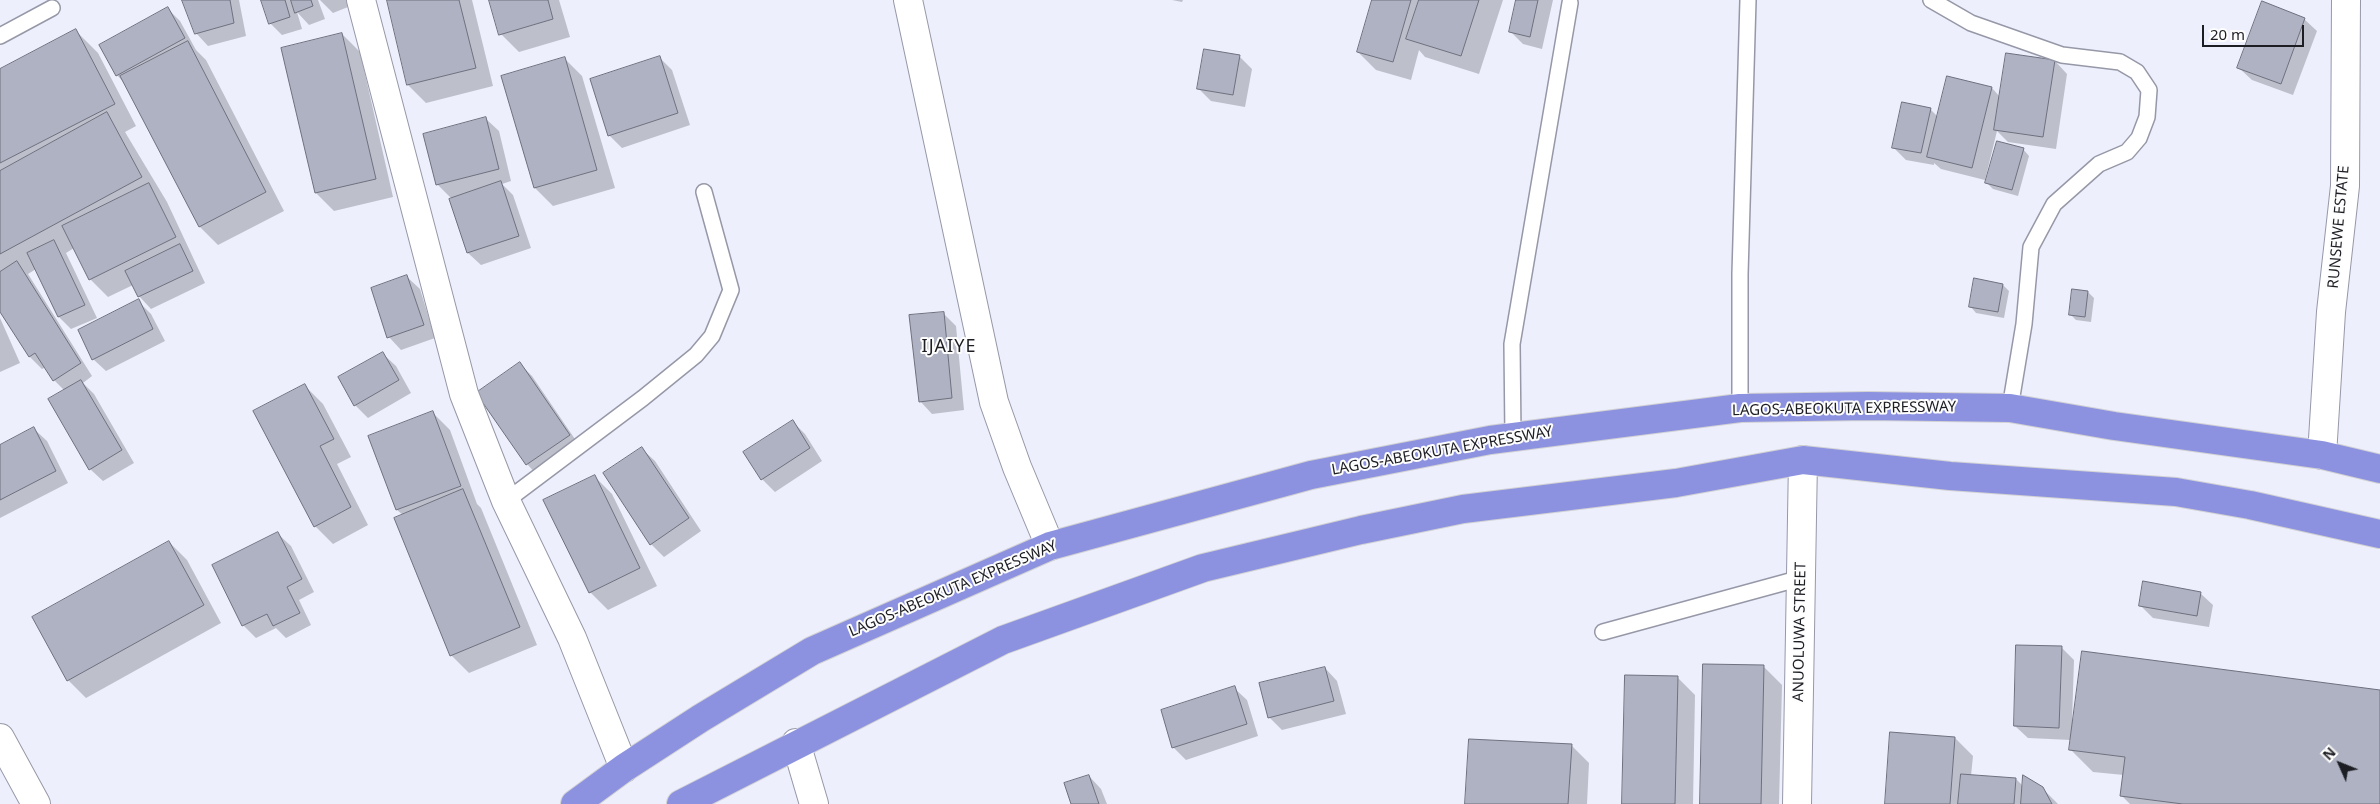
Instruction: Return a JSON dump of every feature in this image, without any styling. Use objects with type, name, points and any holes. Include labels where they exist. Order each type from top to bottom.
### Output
[{"type":"highway","name":"LAGOS-ABEOKUTA EXPRESSWAY","points":[[575,804],[624,768],[701,718],[812,651],[1050,546],[1311,475],[1513,437],[1740,408],[1868,406],[2010,408],[2114,426],[2322,455],[2380,469]]},
{"type":"highway","points":[[692,801],[796,744],[1002,640],[1203,568],[1360,530],[1462,509],[1676,483],[1803,460],[1950,476],[2176,492],[2250,505],[2380,534]]},
{"type":"street","points":[[362,0],[464,394],[506,501],[572,638],[624,768]]},
{"type":"street","points":[[908,0],[994,402],[1017,467],[1050,546]]},
{"type":"street","name":"RUNSEWE ESTATE","points":[[2322,455],[2331,312],[2345,186],[2346,0]]},
{"type":"street","name":"ANUOLUWA STREET","points":[[1797,804],[1803,460]]},
{"type":"street","points":[[0,738],[36,804]]},
{"type":"street","points":[[796,744],[814,804]]},
{"type":"lane","points":[[1740,408],[1740,274],[1748,0]]},
{"type":"lane","points":[[1931,0],[1971,23],[2062,55],[2120,62],[2137,72],[2149,90],[2147,117],[2139,138],[2127,152],[2099,164],[2054,204],[2031,247],[2024,324],[2010,408]]},
{"type":"lane","points":[[1513,437],[1512,344],[1570,2]]},
{"type":"lane","points":[[0,36],[52,8]]},
{"type":"lane","points":[[506,501],[650,392],[696,355],[712,336],[731,290],[704,192]]},
{"type":"lane","points":[[1602,632],[1801,578]]},
{"type":"building","points":[[182,0],[230,0],[234,23],[195,34]]},
{"type":"building","points":[[261,0],[285,0],[290,17],[269,24]]},
{"type":"building","points":[[291,0],[311,0],[313,6],[295,13]]},
{"type":"building","points":[[387,0],[459,0],[476,68],[407,85]]},
{"type":"building","points":[[489,0],[548,0],[553,19],[499,35]]},
{"type":"building","points":[[1372,0],[1411,0],[1393,62],[1357,52]]},
{"type":"building","points":[[1419,0],[1479,0],[1461,56],[1406,39]]},
{"type":"building","points":[[1516,0],[1538,0],[1530,37],[1509,32]]},
{"type":"building","points":[[2262,1],[2305,18],[2281,84],[2237,68]]},
{"type":"building","points":[[168,7],[185,38],[116,76],[99,45]]},
{"type":"building","points":[[76,29],[115,104],[0,163],[0,69]]},
{"type":"building","points":[[342,33],[376,179],[315,193],[281,48]]},
{"type":"building","points":[[188,41],[266,192],[199,227],[120,76]]},
{"type":"building","points":[[1204,49],[1240,55],[1233,95],[1197,89]]},
{"type":"building","points":[[2006,53],[2055,60],[2043,137],[1994,130]]},
{"type":"building","points":[[660,56],[678,113],[608,136],[590,79]]},
{"type":"building","points":[[565,57],[597,170],[534,188],[501,76]]},
{"type":"building","points":[[1947,76],[1992,87],[1972,168],[1927,157]]},
{"type":"building","points":[[1902,102],[1931,108],[1921,153],[1892,148]]},
{"type":"building","points":[[107,112],[142,177],[0,254],[0,171]]},
{"type":"building","points":[[486,117],[499,169],[436,185],[423,134]]},
{"type":"building","points":[[1997,141],[2024,148],[2012,190],[1985,183]]},
{"type":"building","points":[[501,181],[519,236],[467,253],[449,199]]},
{"type":"building","points":[[149,183],[176,237],[89,280],[62,226]]},
{"type":"building","points":[[54,240],[85,305],[58,317],[27,253]]},
{"type":"building","points":[[180,244],[193,271],[138,297],[125,271]]},
{"type":"building","points":[[17,261],[81,363],[53,381],[35,353],[29,357],[0,312],[0,272]]},
{"type":"building","points":[[407,275],[424,325],[387,338],[371,288]]},
{"type":"building","points":[[1974,278],[2003,284],[1998,312],[1969,307]]},
{"type":"building","points":[[2072,289],[2088,291],[2085,317],[2069,315]]},
{"type":"building","points":[[139,299],[153,329],[92,360],[78,330]]},
{"type":"building","points":[[944,312],[952,398],[919,402],[909,315]]},
{"type":"building","points":[[383,352],[399,380],[354,406],[338,377]]},
{"type":"building","points":[[520,362],[570,435],[526,465],[476,393]]},
{"type":"building","points":[[81,380],[122,450],[89,470],[48,399]]},
{"type":"building","points":[[305,384],[334,439],[320,446],[351,507],[314,527],[253,411]]},
{"type":"building","points":[[433,411],[461,486],[396,510],[368,436]]},
{"type":"building","points":[[793,420],[810,448],[761,480],[743,452]]},
{"type":"building","points":[[34,427],[56,471],[0,500],[0,445]]},
{"type":"building","points":[[642,447],[689,518],[650,545],[603,473]]},
{"type":"building","points":[[595,475],[640,568],[589,593],[543,500]]},
{"type":"building","points":[[463,489],[520,627],[450,656],[394,518]]},
{"type":"building","points":[[278,532],[302,579],[287,587],[300,613],[273,626],[267,614],[242,626],[212,565]]},
{"type":"building","points":[[169,541],[204,605],[67,681],[32,617]]},
{"type":"building","points":[[2143,581],[2201,592],[2197,616],[2139,606]]},
{"type":"building","points":[[2016,645],[2062,646],[2059,728],[2014,726]]},
{"type":"building","points":[[2082,651],[2380,690],[2380,804],[2183,804],[2120,796],[2125,757],[2069,750]]},
{"type":"building","points":[[1703,664],[1764,665],[1761,804],[1700,804]]},
{"type":"building","points":[[1325,667],[1334,701],[1268,718],[1259,683]]},
{"type":"building","points":[[1625,675],[1678,676],[1675,804],[1622,804]]},
{"type":"building","points":[[1235,686],[1247,724],[1172,748],[1161,710]]},
{"type":"building","points":[[1890,732],[1955,737],[1950,804],[1885,804]]},
{"type":"building","points":[[1469,739],[1572,744],[1568,804],[1465,804]]},
{"type":"building","points":[[1961,774],[2016,778],[2014,804],[1958,804]]},
{"type":"building","points":[[1089,775],[1099,804],[1071,804],[1064,783]]},
{"type":"building","points":[[2023,775],[2043,787],[2052,804],[2021,804]]},
{"type":"district","name":"IJAIYE","points":[[949,347]]}]
